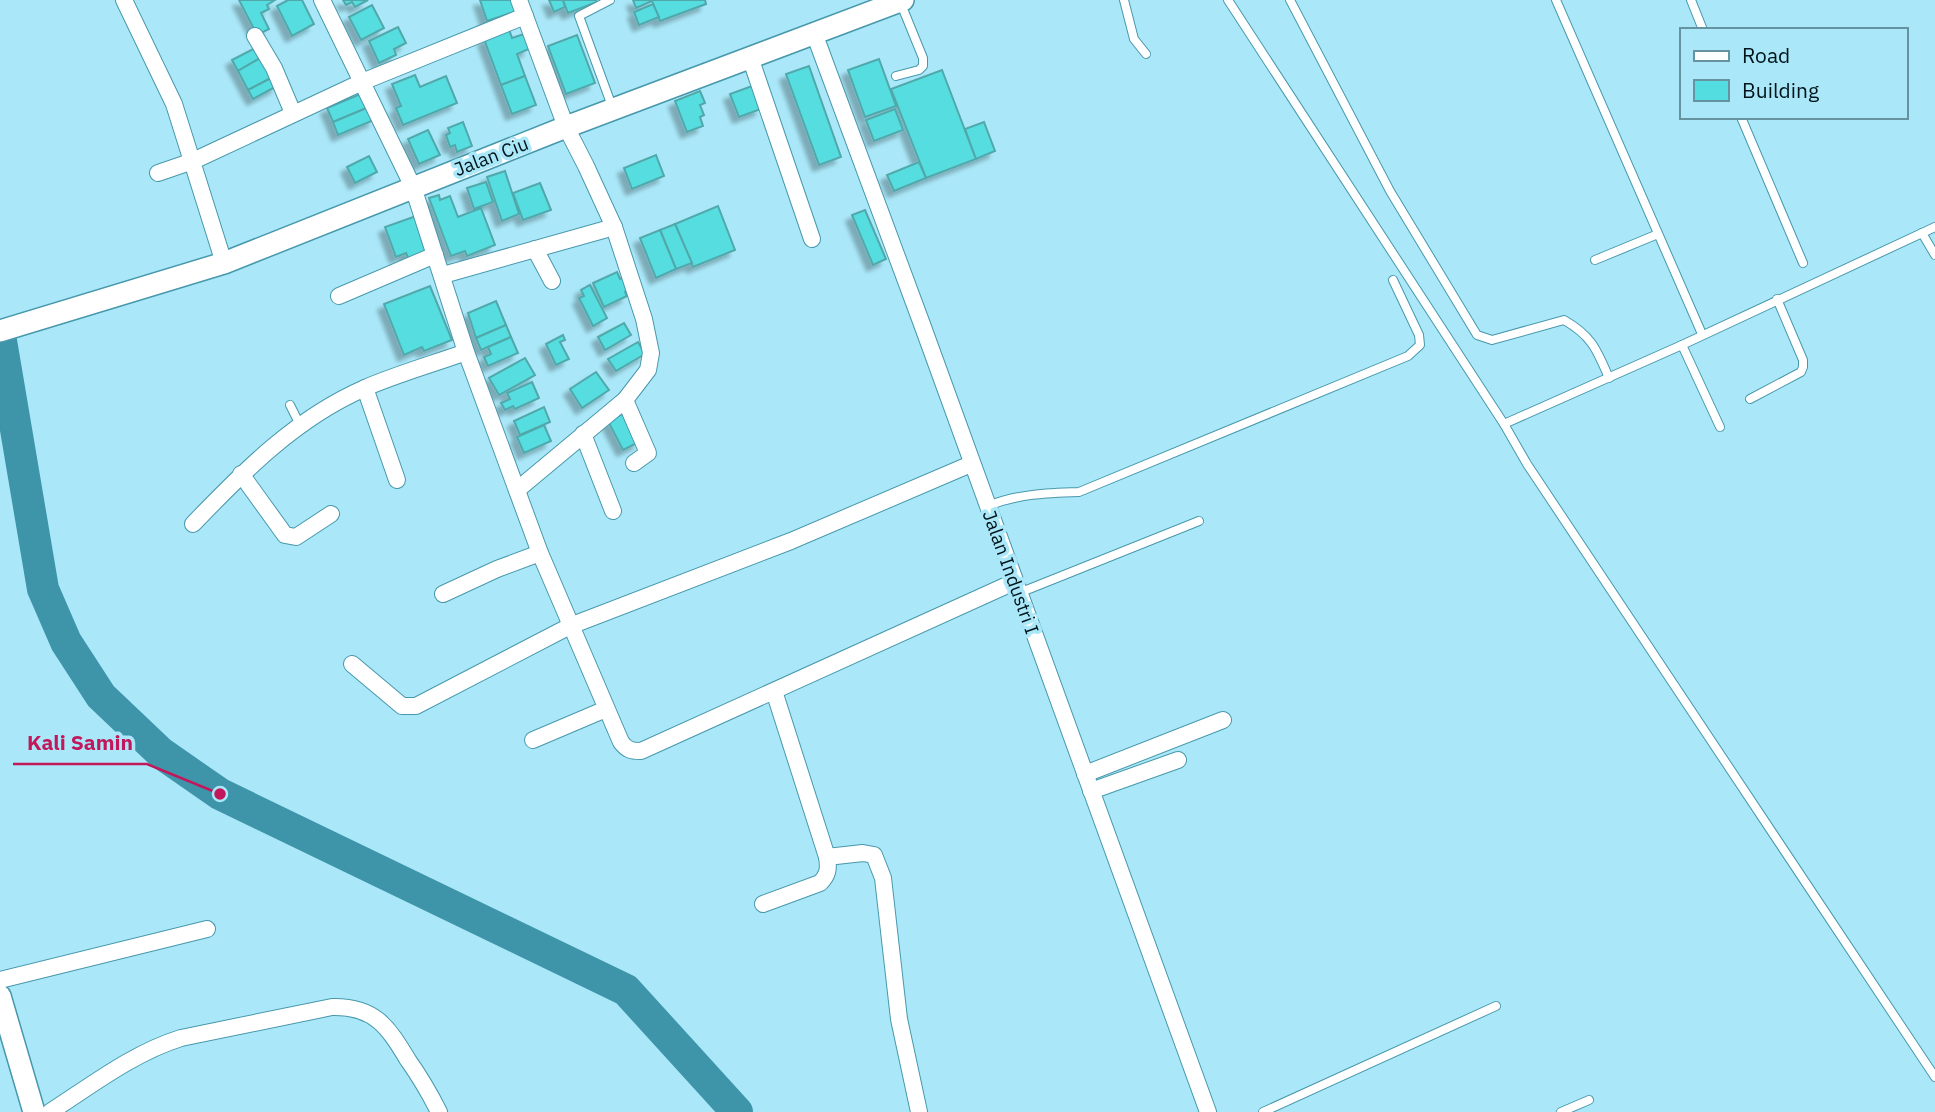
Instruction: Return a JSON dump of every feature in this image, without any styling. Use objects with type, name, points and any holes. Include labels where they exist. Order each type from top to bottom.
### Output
[{"type":"street","points":[[124,0],[169,91],[223,263]]},
{"type":"street","points":[[321,0],[413,187],[466,352],[540,553],[621,742],[630,751],[641,751],[1017,587]]},
{"type":"street","points":[[517,490],[625,400],[648,370],[651,353],[644,319],[614,228],[566,127],[519,0]]},
{"type":"street","name":"Jalan Ciu","points":[[0,331],[223,263],[566,127],[901,1]]},
{"type":"street","points":[[158,173],[193,161],[362,82],[526,16]]},
{"type":"street","name":"Jalan Industri I","points":[[814,33],[1208,1112]]},
{"type":"street","points":[[255,36],[274,68],[293,113]]},
{"type":"street","points":[[750,57],[813,239]]},
{"type":"street","points":[[443,275],[614,228]]},
{"type":"street","points":[[535,248],[552,281]]},
{"type":"street","points":[[340,296],[435,255]]},
{"type":"street","points":[[193,524],[241,474],[300,425],[365,388],[466,352]]},
{"type":"street","points":[[365,388],[397,480]]},
{"type":"street","points":[[625,400],[648,453],[634,463]]},
{"type":"street","points":[[583,434],[613,511]]},
{"type":"street","points":[[352,664],[402,706],[416,706],[570,626],[792,541],[971,464]]},
{"type":"street","points":[[241,474],[285,535],[296,537],[331,514]]},
{"type":"street","points":[[443,594],[540,553]]},
{"type":"street","points":[[763,904],[820,883],[829,869],[774,691]]},
{"type":"street","points":[[533,740],[607,709]]},
{"type":"street","points":[[1085,775],[1223,720]]},
{"type":"street","points":[[1091,791],[1178,760]]},
{"type":"street","points":[[827,857],[863,853],[874,855],[883,878],[899,1019],[919,1112]]},
{"type":"street","points":[[0,980],[207,929]]},
{"type":"street","points":[[0,996],[34,1112]]},
{"type":"street","points":[[50,1112],[134,1057],[158,1045],[332,1007],[351,1006],[374,1016],[388,1028],[439,1112]]},
{"type":"lane","points":[[610,0],[582,12],[579,16],[613,109]]},
{"type":"lane","points":[[1124,0],[1134,39],[1146,54]]},
{"type":"lane","points":[[1228,0],[1504,424],[1534,475],[1935,1077]]},
{"type":"lane","points":[[1290,0],[1390,191],[1477,335],[1492,340],[1564,320],[1582,330],[1594,344],[1609,377]]},
{"type":"lane","points":[[1556,0],[1702,334]]},
{"type":"lane","points":[[1691,0],[1702,28]]},
{"type":"lane","points":[[896,76],[919,70],[923,66],[923,58],[901,1]]},
{"type":"lane","points":[[1742,119],[1803,263]]},
{"type":"lane","points":[[1504,424],[1682,345],[1935,227]]},
{"type":"lane","points":[[1922,233],[1935,255]]},
{"type":"lane","points":[[1595,260],[1658,234]]},
{"type":"lane","points":[[988,506],[1005,499],[1048,492],[1079,492],[1408,356],[1420,345],[1419,335],[1394,280]]},
{"type":"lane","points":[[1750,399],[1801,372],[1804,367],[1777,299]]},
{"type":"lane","points":[[1682,345],[1720,427]]},
{"type":"lane","points":[[290,405],[300,425]]},
{"type":"lane","points":[[1017,587],[1199,521]]},
{"type":"lane","points":[[1263,1112],[1496,1006]]},
{"type":"lane","points":[[1561,1112],[1589,1100]]},
{"type":"building","points":[[239,0],[275,0],[267,5],[269,9],[261,13],[269,29],[257,35]]},
{"type":"building","points":[[288,0],[302,0],[314,24],[292,36],[277,6]]},
{"type":"building","points":[[343,0],[368,0],[355,7],[352,2],[346,5]]},
{"type":"building","points":[[480,0],[513,0],[517,11],[487,21]]},
{"type":"building","points":[[549,0],[563,0],[565,7],[554,12]]},
{"type":"building","points":[[563,0],[596,0],[597,2],[568,13]]},
{"type":"building","points":[[633,0],[705,0],[706,4],[660,21],[652,1],[636,8]]},
{"type":"building","points":[[653,4],[659,17],[639,25],[634,12]]},
{"type":"building","points":[[372,5],[384,28],[361,40],[349,17]]},
{"type":"building","points":[[398,27],[406,43],[394,49],[396,55],[379,63],[369,41]]},
{"type":"building","points":[[509,29],[512,38],[524,34],[529,49],[517,54],[525,76],[501,85],[484,39]]},
{"type":"building","points":[[577,35],[595,83],[566,94],[548,46]]},
{"type":"building","points":[[257,47],[262,57],[238,71],[232,60]]},
{"type":"building","points":[[262,57],[273,77],[248,90],[238,71]]},
{"type":"building","points":[[879,59],[896,106],[865,117],[848,70]]},
{"type":"building","points":[[809,66],[841,157],[819,165],[786,74]]},
{"type":"building","points":[[942,70],[976,159],[926,178],[891,89]]},
{"type":"building","points":[[415,75],[420,87],[446,76],[457,103],[403,125],[396,108],[401,106],[392,84]]},
{"type":"building","points":[[525,76],[536,105],[512,114],[501,85]]},
{"type":"building","points":[[273,77],[277,86],[253,99],[248,90]]},
{"type":"building","points":[[752,86],[761,109],[739,117],[730,94]]},
{"type":"building","points":[[700,91],[705,103],[700,105],[704,115],[700,117],[703,126],[687,132],[675,101]]},
{"type":"building","points":[[363,93],[369,107],[333,122],[327,108]]},
{"type":"building","points":[[369,107],[374,120],[338,135],[333,122]]},
{"type":"building","points":[[895,109],[903,130],[874,141],[866,120]]},
{"type":"building","points":[[463,122],[472,146],[457,152],[455,145],[450,147],[446,135],[450,133],[448,128]]},
{"type":"building","points":[[984,122],[995,151],[976,159],[965,129]]},
{"type":"building","points":[[428,130],[440,155],[419,164],[408,139]]},
{"type":"building","points":[[656,155],[664,176],[632,189],[624,168]]},
{"type":"building","points":[[369,156],[377,172],[355,183],[347,167]]},
{"type":"building","points":[[919,162],[926,178],[894,191],[887,175]]},
{"type":"building","points":[[505,171],[519,214],[502,221],[487,177]]},
{"type":"building","points":[[486,182],[493,202],[474,209],[467,188]]},
{"type":"building","points":[[540,183],[551,210],[523,220],[513,193]]},
{"type":"building","points":[[439,195],[440,200],[450,196],[458,217],[481,208],[495,245],[467,256],[465,251],[451,256],[429,198]]},
{"type":"building","points":[[718,206],[735,250],[693,267],[675,224]]},
{"type":"building","points":[[865,210],[886,259],[873,265],[852,215]]},
{"type":"building","points":[[416,216],[430,254],[410,262],[406,253],[396,257],[385,227]]},
{"type":"building","points":[[675,224],[692,263],[676,269],[660,230]]},
{"type":"building","points":[[660,230],[676,269],[656,278],[640,238]]},
{"type":"building","points":[[617,272],[620,279],[626,276],[632,288],[625,292],[627,296],[604,307],[593,283]]},
{"type":"building","points":[[590,285],[607,318],[593,326],[579,298],[584,296],[581,290]]},
{"type":"building","points":[[430,286],[452,340],[424,351],[422,347],[404,355],[384,304]]},
{"type":"building","points":[[496,301],[506,325],[476,338],[468,313]]},
{"type":"building","points":[[624,323],[631,335],[605,350],[598,337]]},
{"type":"building","points":[[506,325],[511,337],[481,350],[476,338]]},
{"type":"building","points":[[563,335],[565,340],[560,342],[569,359],[556,365],[546,344]]},
{"type":"building","points":[[511,337],[518,353],[488,366],[484,357],[491,354],[488,347]]},
{"type":"building","points":[[638,342],[645,354],[616,371],[608,359]]},
{"type":"building","points":[[525,358],[535,375],[499,395],[489,378]]},
{"type":"building","points":[[596,372],[609,390],[582,408],[570,389]]},
{"type":"building","points":[[532,382],[539,398],[515,409],[513,406],[505,410],[501,403],[510,399],[507,393]]},
{"type":"building","points":[[544,407],[550,422],[520,435],[514,421]]},
{"type":"building","points":[[624,413],[639,442],[623,450],[608,421]]},
{"type":"building","points":[[544,425],[551,441],[524,453],[517,437]]},
{"type":"waterway","points":[[0,335],[43,589],[66,642],[101,696],[161,753],[220,794],[626,990],[737,1112]]},
{"type":"place","name":"Kali Samin","points":[[220,794]]}]
